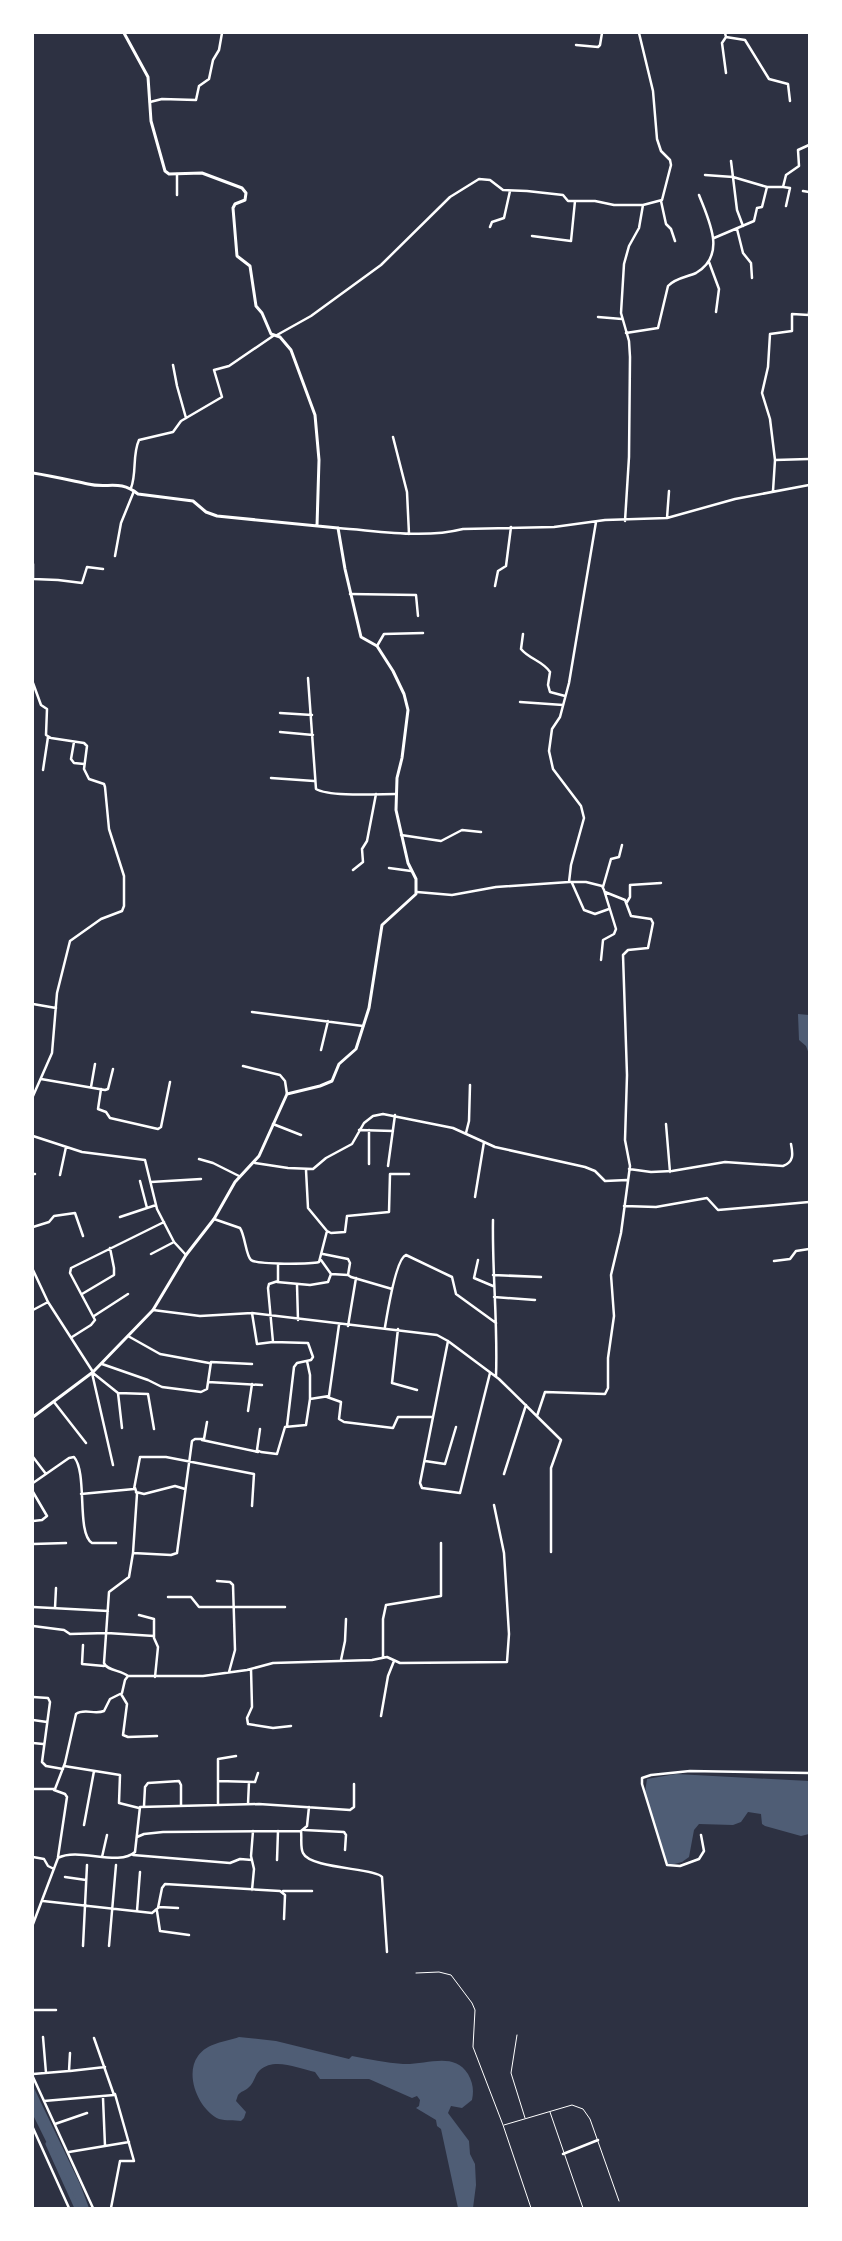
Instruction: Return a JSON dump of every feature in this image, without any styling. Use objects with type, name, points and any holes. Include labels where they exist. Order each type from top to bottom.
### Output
[{"type":"street","points":[[124,33],[147,74],[151,121],[165,171],[170,174],[202,173],[245,190],[245,200],[234,204],[233,208],[236,254],[239,259],[250,266],[256,306],[262,313],[275,336],[291,350],[315,415],[319,460],[317,526]]},
{"type":"street","points":[[150,102],[162,99],[196,100],[199,86],[210,79],[213,60],[219,50],[222,33]]},
{"type":"street","points":[[576,45],[598,47],[600,45],[602,33]]},
{"type":"street","points":[[639,33],[653,91],[653,113],[657,139],[661,151],[671,162],[661,201],[666,224],[671,229],[675,241]]},
{"type":"street","points":[[725,33],[726,37],[722,43],[726,73]]},
{"type":"street","points":[[726,37],[745,40],[769,79],[789,85],[790,101]]},
{"type":"street","points":[[783,187],[786,175],[799,166],[798,150],[809,145]]},
{"type":"street","points":[[731,161],[737,210],[743,226]]},
{"type":"street","points":[[177,174],[177,195]]},
{"type":"street","points":[[705,175],[733,177],[767,186],[790,188],[786,206]]},
{"type":"street","points":[[115,556],[121,523],[132,490],[135,474],[136,451],[139,440],[172,432],[186,418],[223,396],[214,370],[229,366],[275,336],[311,316],[381,265],[438,207],[457,192],[482,178],[490,180],[501,190],[527,190],[563,195],[567,201],[596,201],[614,205],[643,204],[661,201]]},
{"type":"street","points":[[714,238],[755,220],[757,208],[762,207],[767,186]]},
{"type":"street","points":[[490,227],[492,222],[504,218],[510,191]]},
{"type":"street","points":[[803,191],[809,192]]},
{"type":"street","points":[[626,333],[658,328],[668,286],[673,282],[695,273],[709,262],[714,251],[714,238],[699,196]]},
{"type":"street","points":[[532,236],[571,241],[575,201]]},
{"type":"street","points":[[625,520],[629,457],[630,357],[622,319],[624,262],[629,246],[639,228],[643,204]]},
{"type":"street","points":[[737,228],[743,253],[751,264],[752,278]]},
{"type":"street","points":[[709,262],[719,289],[716,312]]},
{"type":"street","points":[[773,491],[775,460],[770,419],[762,393],[768,367],[770,334],[792,331],[792,314],[809,315],[809,312]]},
{"type":"street","points":[[598,317],[622,319]]},
{"type":"street","points":[[173,365],[176,386],[186,418]]},
{"type":"street","points":[[393,437],[408,492],[409,534]]},
{"type":"street","points":[[775,460],[809,459]]},
{"type":"street","points":[[33,474],[54,476],[88,484],[120,484],[138,494],[193,501],[206,512],[216,516],[409,534],[449,532],[463,528],[554,527],[596,522],[667,518],[710,505],[773,491],[809,485]]},
{"type":"street","points":[[667,518],[669,491]]},
{"type":"street","points":[[596,522],[565,696],[560,717],[552,729],[550,761],[553,769],[581,806],[584,818],[572,859],[570,882],[584,910],[595,914],[609,909]]},
{"type":"street","points":[[495,586],[498,571],[506,566],[511,527]]},
{"type":"street","points":[[287,1094],[320,1086],[332,1081],[339,1064],[356,1050],[368,1008],[382,925],[414,898],[417,892],[416,878],[411,871],[400,835],[396,794],[408,710],[401,688],[377,646],[361,637],[350,594],[338,528]]},
{"type":"street","points":[[33,564],[33,580],[58,580],[82,583],[87,567],[102,569]]},
{"type":"street","points":[[350,594],[416,595],[418,616]]},
{"type":"street","points":[[377,646],[384,634],[424,633]]},
{"type":"street","points":[[523,634],[521,649],[527,656],[543,665],[550,672],[548,685],[550,692],[565,696]]},
{"type":"street","points":[[308,678],[312,715],[314,781],[316,789],[321,792],[396,794]]},
{"type":"street","points":[[33,684],[42,705],[47,709],[45,731],[48,737],[43,770]]},
{"type":"street","points":[[520,702],[563,705]]},
{"type":"street","points":[[280,713],[312,715]]},
{"type":"street","points":[[280,732],[313,735]]},
{"type":"street","points":[[33,1096],[52,1053],[58,988],[72,939],[86,932],[101,920],[120,913],[124,906],[124,876],[109,829],[105,787],[103,784],[90,779],[85,773],[84,764],[88,746],[48,737]]},
{"type":"street","points":[[74,742],[71,759],[74,763],[84,764]]},
{"type":"street","points":[[271,778],[314,781]]},
{"type":"street","points":[[353,870],[363,862],[362,850],[367,841],[376,794]]},
{"type":"street","points":[[400,835],[440,841],[462,830],[481,832]]},
{"type":"street","points":[[601,960],[603,940],[615,933],[603,887],[611,859],[618,856],[622,845]]},
{"type":"street","points":[[389,868],[411,871]]},
{"type":"street","points":[[417,892],[452,895],[500,886],[570,882],[586,882],[603,887]]},
{"type":"street","points":[[538,1416],[545,1392],[603,1394],[608,1388],[608,1358],[614,1316],[611,1275],[617,1253],[624,1206],[624,1180],[629,1169],[625,1140],[627,1075],[623,955],[626,951],[648,948],[653,923],[651,919],[631,916],[627,902],[630,897],[630,885],[661,883]]},
{"type":"street","points":[[605,892],[627,902]]},
{"type":"street","points":[[33,1004],[56,1008]]},
{"type":"street","points":[[252,1012],[328,1020],[363,1026]]},
{"type":"street","points":[[321,1050],[328,1020]]},
{"type":"street","points":[[91,1088],[95,1064]]},
{"type":"street","points":[[33,1417],[93,1373],[154,1310],[186,1255],[214,1219],[239,1176],[255,1163],[287,1094],[285,1081],[280,1075],[244,1066]]},
{"type":"street","points":[[41,1079],[91,1088],[108,1089],[113,1069]]},
{"type":"street","points":[[101,1089],[98,1109],[106,1112],[110,1118],[158,1129],[161,1127],[170,1082]]},
{"type":"street","points":[[467,1132],[470,1085]]},
{"type":"street","points":[[255,1163],[306,1170],[313,1169],[326,1158],[349,1146],[364,1123],[373,1116],[383,1114],[395,1115],[453,1128],[467,1132],[495,1147],[585,1167],[594,1171],[605,1181],[624,1180]]},
{"type":"street","points":[[388,1166],[395,1115]]},
{"type":"street","points":[[274,1124],[301,1135]]},
{"type":"street","points":[[666,1124],[670,1172]]},
{"type":"street","points":[[359,1130],[393,1131]]},
{"type":"street","points":[[369,1130],[369,1164]]},
{"type":"street","points":[[33,1136],[66,1147],[110,1157],[145,1160],[156,1205],[174,1242],[186,1255]]},
{"type":"street","points":[[475,1197],[484,1142]]},
{"type":"street","points":[[629,1169],[650,1172],[670,1172],[725,1162],[783,1166],[790,1162],[793,1158],[791,1144]]},
{"type":"street","points":[[60,1175],[66,1147]]},
{"type":"street","points":[[199,1160],[213,1162],[239,1176]]},
{"type":"street","points":[[306,1170],[308,1208],[327,1231],[331,1233],[345,1232],[345,1217],[349,1215],[389,1212],[390,1174],[409,1174]]},
{"type":"street","points":[[151,1182],[201,1179]]},
{"type":"street","points":[[140,1181],[147,1208]]},
{"type":"street","points":[[624,1206],[656,1207],[707,1198],[718,1210],[809,1202]]},
{"type":"street","points":[[120,1217],[156,1205]]},
{"type":"street","points":[[33,1227],[49,1222],[54,1216],[75,1213],[83,1236]]},
{"type":"street","points":[[214,1219],[240,1228],[252,1261],[278,1264],[317,1263],[321,1260],[323,1254],[327,1231]]},
{"type":"street","points":[[493,1220],[493,1286],[496,1322],[496,1377]]},
{"type":"street","points":[[72,1337],[91,1325],[95,1320],[70,1273],[70,1268],[164,1222]]},
{"type":"street","points":[[151,1254],[174,1242]]},
{"type":"street","points":[[82,1294],[114,1275],[110,1248]]},
{"type":"street","points":[[774,1261],[790,1259],[796,1251],[809,1249]]},
{"type":"street","points":[[323,1254],[348,1259],[350,1263],[348,1275]]},
{"type":"street","points":[[385,1327],[392,1289],[401,1259],[404,1256],[409,1256],[452,1277],[456,1294],[496,1322]]},
{"type":"street","points":[[321,1260],[331,1274]]},
{"type":"street","points":[[478,1260],[474,1278],[493,1286]]},
{"type":"street","points":[[276,1282],[278,1264]]},
{"type":"street","points":[[33,1270],[48,1302],[72,1337],[93,1373],[113,1465]]},
{"type":"street","points":[[331,1274],[348,1275],[392,1289]]},
{"type":"street","points":[[273,1342],[269,1285],[276,1282],[297,1285],[327,1282],[331,1274]]},
{"type":"street","points":[[493,1275],[541,1277]]},
{"type":"street","points":[[348,1326],[356,1278]]},
{"type":"street","points":[[297,1285],[298,1320]]},
{"type":"street","points":[[94,1316],[128,1294]]},
{"type":"street","points":[[494,1297],[535,1300]]},
{"type":"street","points":[[33,1310],[48,1302]]},
{"type":"street","points":[[154,1310],[200,1316],[252,1313],[348,1326],[385,1327],[437,1335],[448,1341],[496,1377],[538,1416],[561,1440],[551,1468],[551,1552]]},
{"type":"street","points":[[133,1553],[171,1555],[177,1553],[192,1441],[195,1439],[202,1440],[258,1452],[277,1454],[280,1450],[284,1428],[287,1426],[294,1367],[297,1363],[307,1361],[313,1357],[308,1342],[275,1344],[273,1342],[257,1344],[252,1313]]},
{"type":"street","points":[[327,1397],[330,1391],[339,1325]]},
{"type":"street","points":[[398,1329],[392,1383],[417,1390]]},
{"type":"street","points":[[128,1336],[160,1354],[209,1363],[252,1364]]},
{"type":"street","points":[[448,1341],[420,1483],[422,1488],[460,1493],[490,1373]]},
{"type":"street","points":[[287,1426],[306,1425],[310,1399],[310,1375],[307,1361]]},
{"type":"street","points":[[102,1364],[148,1380],[162,1387],[201,1392],[206,1391],[209,1363]]},
{"type":"street","points":[[93,1373],[118,1393],[148,1394],[149,1412],[153,1419],[154,1429]]},
{"type":"street","points":[[208,1382],[262,1385]]},
{"type":"street","points":[[248,1411],[252,1384]]},
{"type":"street","points":[[118,1393],[122,1428]]},
{"type":"street","points":[[310,1399],[327,1397],[341,1402],[339,1419],[344,1422],[393,1428],[398,1417],[432,1417]]},
{"type":"street","points":[[54,1402],[86,1443]]},
{"type":"street","points":[[504,1474],[526,1406]]},
{"type":"street","points":[[202,1440],[207,1422]]},
{"type":"street","points":[[425,1461],[445,1464],[456,1427]]},
{"type":"street","points":[[258,1452],[257,1447],[260,1428]]},
{"type":"street","points":[[33,1457],[46,1474]]},
{"type":"street","points":[[33,1484],[69,1458],[74,1457],[79,1468],[84,1526],[89,1541],[92,1543],[116,1543]]},
{"type":"street","points":[[104,1666],[105,1634],[110,1590],[129,1577],[133,1553],[137,1494],[135,1489],[140,1457],[166,1457],[189,1460],[254,1474],[252,1506]]},
{"type":"street","points":[[137,1494],[166,1490],[174,1486],[185,1489]]},
{"type":"street","points":[[81,1494],[135,1489]]},
{"type":"street","points":[[33,1492],[46,1516],[45,1519],[33,1522]]},
{"type":"street","points":[[83,1645],[82,1664],[104,1666],[122,1671],[128,1676],[203,1676],[251,1669],[273,1662],[372,1660],[383,1657],[390,1657],[394,1661],[507,1662],[508,1634],[504,1553],[494,1505]]},
{"type":"street","points":[[33,1544],[66,1543]]},
{"type":"street","points":[[383,1657],[383,1619],[386,1605],[441,1596],[441,1543]]},
{"type":"street","points":[[217,1581],[232,1583],[234,1608],[234,1653],[230,1662],[229,1672]]},
{"type":"street","points":[[55,1608],[56,1588]]},
{"type":"street","points":[[168,1597],[191,1598],[199,1607],[285,1607]]},
{"type":"street","points":[[33,1606],[108,1611]]},
{"type":"street","points":[[139,1615],[154,1619],[154,1636],[158,1647],[156,1677]]},
{"type":"street","points":[[341,1660],[346,1641],[346,1619]]},
{"type":"street","points":[[33,1626],[64,1630],[70,1634],[154,1636]]},
{"type":"street","points":[[381,1716],[386,1685],[394,1661]]},
{"type":"street","points":[[251,1669],[252,1710],[247,1718],[248,1724],[273,1728],[290,1726]]},
{"type":"street","points":[[128,1676],[124,1680],[121,1694],[127,1704],[124,1735],[128,1737],[157,1736]]},
{"type":"street","points":[[53,1790],[57,1787],[63,1768],[77,1712],[102,1712],[110,1699],[121,1694]]},
{"type":"street","points":[[33,1697],[50,1700],[41,1759],[43,1764],[120,1775],[119,1803],[139,1808],[144,1806],[248,1804],[353,1809],[354,1784]]},
{"type":"street","points":[[33,1720],[47,1722]]},
{"type":"street","points":[[33,1743],[44,1744]]},
{"type":"street","points":[[218,1805],[218,1759],[236,1756]]},
{"type":"street","points":[[84,1825],[94,1771]]},
{"type":"street","points":[[702,1835],[704,1851],[699,1859],[680,1866],[667,1865],[642,1784],[642,1778],[651,1775],[690,1772],[809,1773]]},
{"type":"street","points":[[218,1781],[255,1782],[258,1773]]},
{"type":"street","points":[[144,1806],[146,1784],[177,1781],[182,1785],[182,1805]]},
{"type":"street","points":[[248,1804],[249,1782]]},
{"type":"street","points":[[33,1788],[53,1790],[67,1796],[58,1858],[43,1901],[33,1924]]},
{"type":"street","points":[[309,1807],[307,1826],[303,1831],[302,1851],[307,1857],[344,1869],[378,1872],[382,1877],[387,1952]]},
{"type":"street","points":[[132,1855],[135,1852],[138,1837],[139,1808]]},
{"type":"street","points":[[252,1890],[254,1868],[252,1860],[253,1831]]},
{"type":"street","points":[[138,1837],[144,1834],[163,1832],[344,1832],[346,1835],[345,1850]]},
{"type":"street","points":[[277,1860],[278,1832]]},
{"type":"street","points":[[102,1857],[107,1836]]},
{"type":"street","points":[[58,1858],[67,1855],[102,1857],[132,1855],[230,1863],[240,1859],[252,1860]]},
{"type":"street","points":[[33,1857],[44,1859],[48,1866],[54,1868]]},
{"type":"street","points":[[83,1946],[87,1864]]},
{"type":"street","points":[[109,1946],[116,1865]]},
{"type":"street","points":[[137,1911],[140,1872]]},
{"type":"street","points":[[65,1877],[86,1880]]},
{"type":"street","points":[[189,1935],[160,1931],[157,1911],[162,1888],[165,1884],[283,1892],[312,1891]]},
{"type":"street","points":[[283,1892],[285,1895],[284,1919]]},
{"type":"street","points":[[43,1901],[152,1913],[157,1911]]},
{"type":"street","points":[[159,1907],[178,1908]]},
{"type":"street","points":[[33,2010],[56,2010]]},
{"type":"street","points":[[43,2037],[46,2073]]},
{"type":"street","points":[[94,2038],[115,2094],[134,2161],[120,2161],[111,2208]]},
{"type":"street","points":[[69,2071],[70,2054]]},
{"type":"street","points":[[94,2208],[33,2075],[105,2067]]},
{"type":"street","points":[[44,2101],[103,2098],[113,2097],[115,2094]]},
{"type":"street","points":[[103,2098],[105,2146]]},
{"type":"street","points":[[55,2124],[87,2113]]},
{"type":"street","points":[[33,2128],[68,2208]]},
{"type":"street","points":[[563,2154],[598,2140]]},
{"type":"street","points":[[69,2152],[129,2142]]},
{"type":"lane","points":[[416,1973],[439,1972],[452,1975],[472,2003],[475,2010],[473,2047],[503,2125],[531,2208]]},
{"type":"lane","points":[[518,2035],[511,2073],[525,2118]]},
{"type":"lane","points":[[503,2125],[572,2105],[583,2109],[590,2119],[619,2201]]},
{"type":"lane","points":[[550,2112],[563,2154],[583,2208]]},
{"type":"water","points":[[798,1014],[809,1015],[809,1054],[806,1046],[799,1040]]},
{"type":"water","points":[[676,1774],[809,1781],[809,1834],[801,1836],[765,1826],[762,1824],[761,1814],[748,1812],[741,1822],[733,1825],[699,1824],[694,1830],[689,1857],[682,1862],[667,1866],[645,1792],[647,1779]]},
{"type":"water","points":[[239,2037],[276,2041],[349,2059],[352,2056],[403,2064],[447,2061],[462,2067],[468,2074],[472,2084],[472,2100],[462,2108],[451,2106],[448,2113],[469,2141],[470,2154],[475,2164],[476,2185],[473,2208],[458,2208],[441,2129],[437,2126],[436,2120],[416,2108],[419,2106],[420,2100],[417,2096],[412,2098],[369,2079],[320,2079],[315,2072],[287,2065],[273,2064],[260,2070],[250,2086],[238,2095],[236,2101],[246,2112],[241,2121],[222,2120],[212,2114],[205,2108],[196,2091],[193,2082],[194,2064],[198,2056],[206,2048]]},
{"type":"water","points":[[33,2086],[80,2184],[89,2208],[79,2208],[33,2115]]},
{"type":"waterway","points":[[48,2144],[77,2208]]}]
